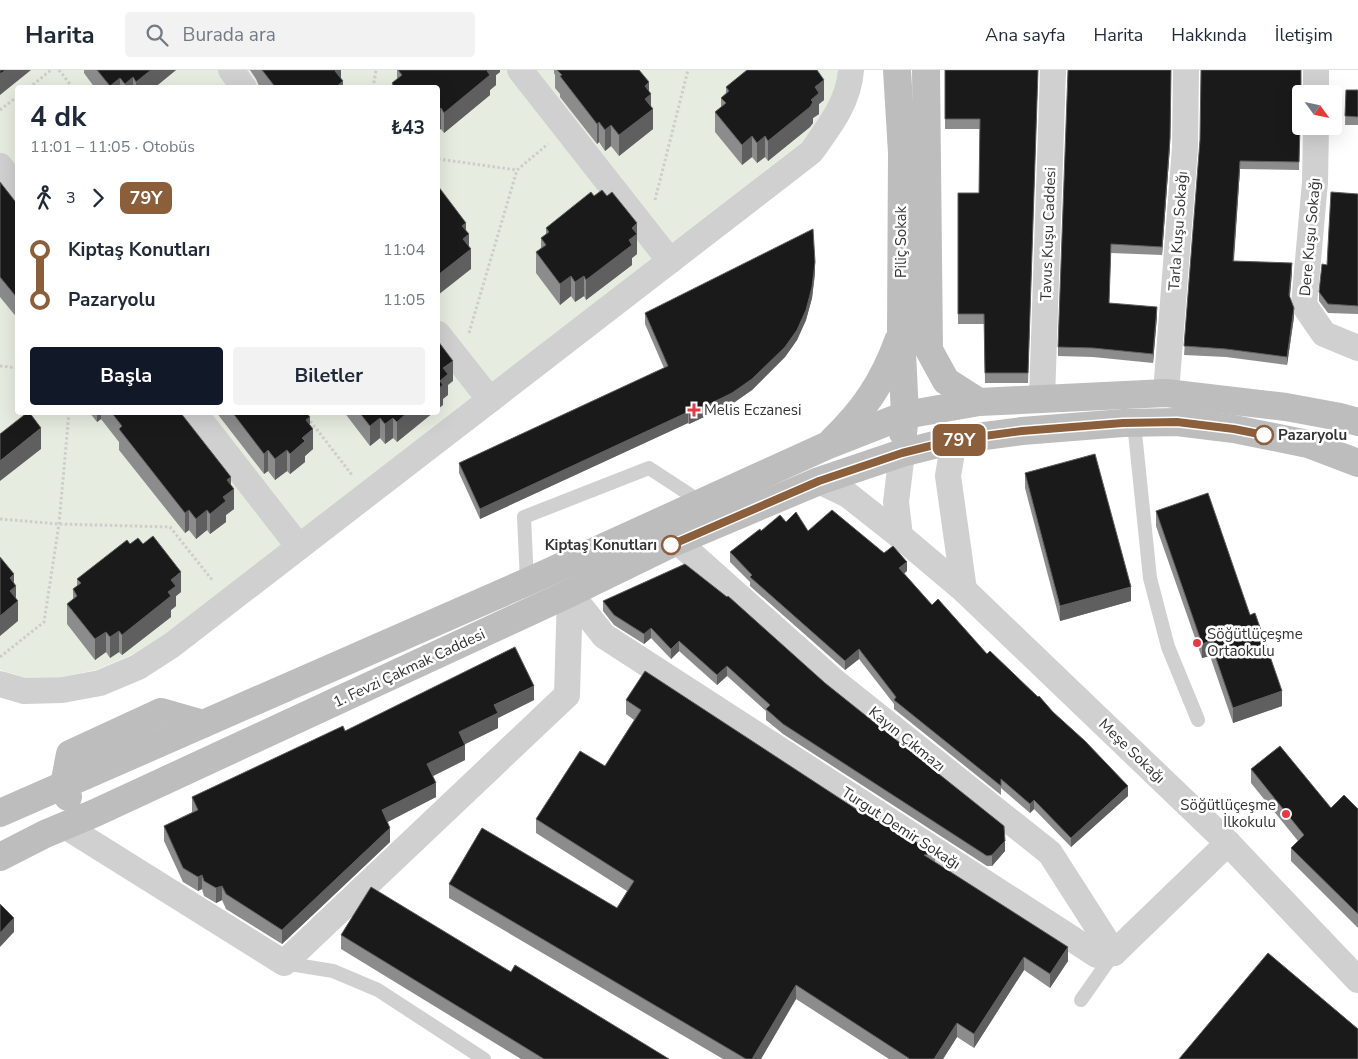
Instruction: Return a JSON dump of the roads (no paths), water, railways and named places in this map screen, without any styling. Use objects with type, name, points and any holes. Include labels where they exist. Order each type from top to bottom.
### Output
[{"type":"main road","name":"Piliç Sokak","points":[[897,70],[902,153],[914,202],[901,332],[905,415],[902,453]]},
{"type":"main road","points":[[926,70],[914,202],[929,350],[946,380],[978,402]]},
{"type":"main road","points":[[826,446],[852,422],[873,394],[889,365],[901,332]]},
{"type":"main road","points":[[24,845],[3,806],[64,785],[527,582],[826,446],[905,415],[978,402],[1166,393],[1286,407],[1352,423]]},
{"type":"main road","points":[[905,415],[954,440]]},
{"type":"main road","name":"1. Fevzi Çakmak Caddesi","points":[[0,857],[45,834],[95,813],[678,542],[819,481],[902,453],[954,440],[1022,431],[1177,422],[1234,429],[1308,444],[1358,463]]},
{"type":"main road","points":[[64,785],[68,797],[81,808],[95,813]]},
{"type":"street","points":[[231,70],[242,85]]},
{"type":"street","points":[[520,70],[670,261]]},
{"type":"street","points":[[0,684],[24,691],[62,690],[100,682],[138,667],[172,645],[810,152],[835,120],[850,84],[851,70]]},
{"type":"street","name":"Tavus Kuşu Caddesi","points":[[1042,398],[1053,70]]},
{"type":"street","name":"Tarla Kuşu Sokağı","points":[[1166,393],[1185,147],[1186,70]]},
{"type":"street","points":[[1316,70],[1316,85]]},
{"type":"street","name":"Dere Kuşu Sokağı","points":[[1316,135],[1315,182],[1304,305],[1324,334],[1358,348]]},
{"type":"street","points":[[0,166],[15,185]]},
{"type":"street","points":[[440,337],[490,400]]},
{"type":"street","points":[[196,415],[300,547]]},
{"type":"street","points":[[954,440],[948,476],[964,590]]},
{"type":"street","points":[[900,536],[896,502],[902,453]]},
{"type":"street","name":"Meşe Sokağı","points":[[819,481],[848,495],[964,590],[1228,843],[1358,980]]},
{"type":"street","name":"Kayın Çıkmazı","points":[[678,542],[834,681],[1050,852],[1114,953]]},
{"type":"street","points":[[65,826],[284,963],[567,695],[570,593]]},
{"type":"street","name":"Turgut Demir Sokağı","points":[[570,593],[604,636],[1097,955],[1114,953]]},
{"type":"street","points":[[1114,953],[1228,843]]},
{"type":"lane","points":[[1134,423],[1150,578],[1168,647],[1198,720]]},
{"type":"lane","points":[[527,582],[524,517],[649,468],[701,502]]},
{"type":"lane","points":[[1081,1000],[1114,953]]},
{"type":"lane","points":[[284,963],[333,971],[378,990],[484,1059]]},
{"type":"place","name":"Melis Eczanesi","points":[[694,410]]},
{"type":"place","name":"Pazaryolu","points":[[1264,435]]},
{"type":"place","name":"Kiptaş Konutları","points":[[671,545]]},
{"type":"place","name":"Söğütlüçeşme Ortaokulu","points":[[1197,643]]},
{"type":"place","name":"Söğütlüçeşme İlkokulu","points":[[1286,814]]}]
